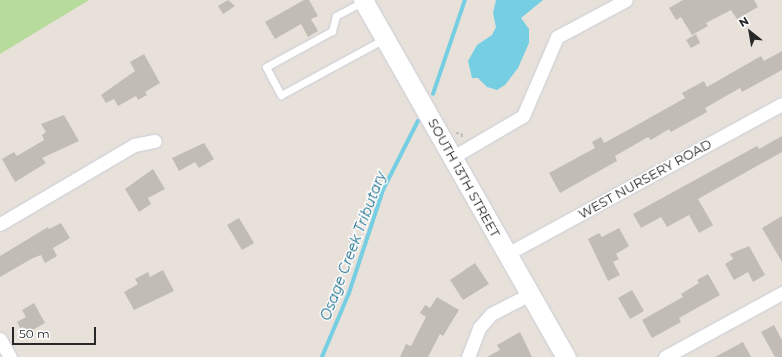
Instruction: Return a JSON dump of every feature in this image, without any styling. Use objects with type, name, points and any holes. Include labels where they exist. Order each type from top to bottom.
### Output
[{"type":"street","points":[[453,157],[523,116],[557,37],[626,0]]},
{"type":"street","name":"SOUTH 13TH STREET","points":[[363,1],[566,357]]},
{"type":"street","name":"WEST NURSERY ROAD","points":[[507,254],[782,104]]},
{"type":"street","points":[[0,224],[134,145],[155,141]]},
{"type":"street","points":[[665,357],[782,292]]},
{"type":"street","points":[[468,357],[479,328],[491,314],[530,294]]},
{"type":"street","points":[[0,339],[10,357]]},
{"type":"lane","points":[[363,1],[336,16],[332,31],[266,67],[281,95],[385,39]]},
{"type":"green space","points":[[0,0],[89,0],[0,54]]},
{"type":"water","points":[[496,0],[543,0],[521,18],[529,29],[529,43],[518,68],[505,85],[497,90],[487,87],[478,78],[472,78],[468,61],[477,45],[492,35],[496,27],[493,13]]},
{"type":"building","points":[[228,0],[235,6],[223,14],[218,6]]},
{"type":"building","points":[[304,0],[309,0],[318,16],[311,19],[318,31],[308,37],[301,24],[275,39],[265,22]]},
{"type":"building","points":[[683,0],[754,0],[758,7],[737,19],[731,10],[706,23],[708,26],[692,35],[681,17],[676,20],[669,8]]},
{"type":"building","points":[[696,34],[700,43],[691,48],[686,40]]},
{"type":"building","points":[[782,51],[782,70],[742,92],[740,88],[705,108],[707,112],[671,132],[669,129],[651,140],[648,137],[615,156],[617,161],[560,193],[549,173],[595,148],[592,142],[601,137],[604,143],[628,130],[685,98],[682,93],[704,81],[707,87],[761,56],[764,61]]},
{"type":"building","points":[[144,54],[160,83],[145,92],[147,95],[138,100],[136,96],[118,106],[114,99],[106,103],[101,95],[135,71],[130,62]]},
{"type":"building","points":[[64,115],[79,141],[42,158],[46,163],[15,182],[2,159],[14,152],[17,156],[44,140],[42,135],[46,132],[41,124]]},
{"type":"building","points":[[782,136],[782,152],[698,199],[713,225],[699,233],[689,215],[667,227],[661,217],[641,228],[633,214],[757,146],[759,149]]},
{"type":"building","points":[[204,143],[214,159],[199,168],[195,162],[179,171],[172,158]]},
{"type":"building","points":[[153,169],[165,189],[148,198],[151,204],[139,212],[125,189]]},
{"type":"building","points":[[782,216],[782,262],[762,228]]},
{"type":"building","points":[[239,218],[254,243],[242,250],[227,225]]},
{"type":"building","points":[[61,223],[70,238],[53,248],[57,256],[45,263],[41,255],[0,277],[0,256],[48,227],[49,229]]},
{"type":"building","points":[[619,228],[629,246],[616,254],[619,259],[613,262],[620,275],[608,281],[588,239],[599,233],[602,237]]},
{"type":"building","points":[[749,246],[765,275],[753,282],[748,272],[734,280],[725,264],[733,259],[730,254]]},
{"type":"building","points":[[475,263],[489,284],[463,300],[450,280]]},
{"type":"building","points":[[163,270],[174,291],[134,310],[124,292],[138,284],[135,279],[148,272],[150,277]]},
{"type":"building","points":[[708,274],[720,295],[679,318],[681,322],[652,338],[642,320],[683,297],[681,294],[699,283],[697,280]]},
{"type":"building","points":[[632,290],[644,311],[630,319],[618,298]]},
{"type":"building","points":[[437,297],[459,310],[443,336],[440,334],[428,357],[400,357],[406,344],[411,346],[426,317],[420,313],[425,305],[430,308]]},
{"type":"building","points":[[34,303],[45,323],[24,335],[17,322],[26,317],[22,310]]},
{"type":"building","points":[[774,325],[782,340],[782,357],[775,357],[761,332]]},
{"type":"building","points":[[520,332],[532,357],[487,357],[500,350],[497,345]]},
{"type":"building","points":[[743,342],[751,357],[715,357]]},
{"type":"waterway","name":"Osage Creek Tributary","points":[[433,94],[465,0]]},
{"type":"waterway","name":"Osage Creek Tributary","points":[[322,357],[349,293],[383,190],[418,121]]}]
